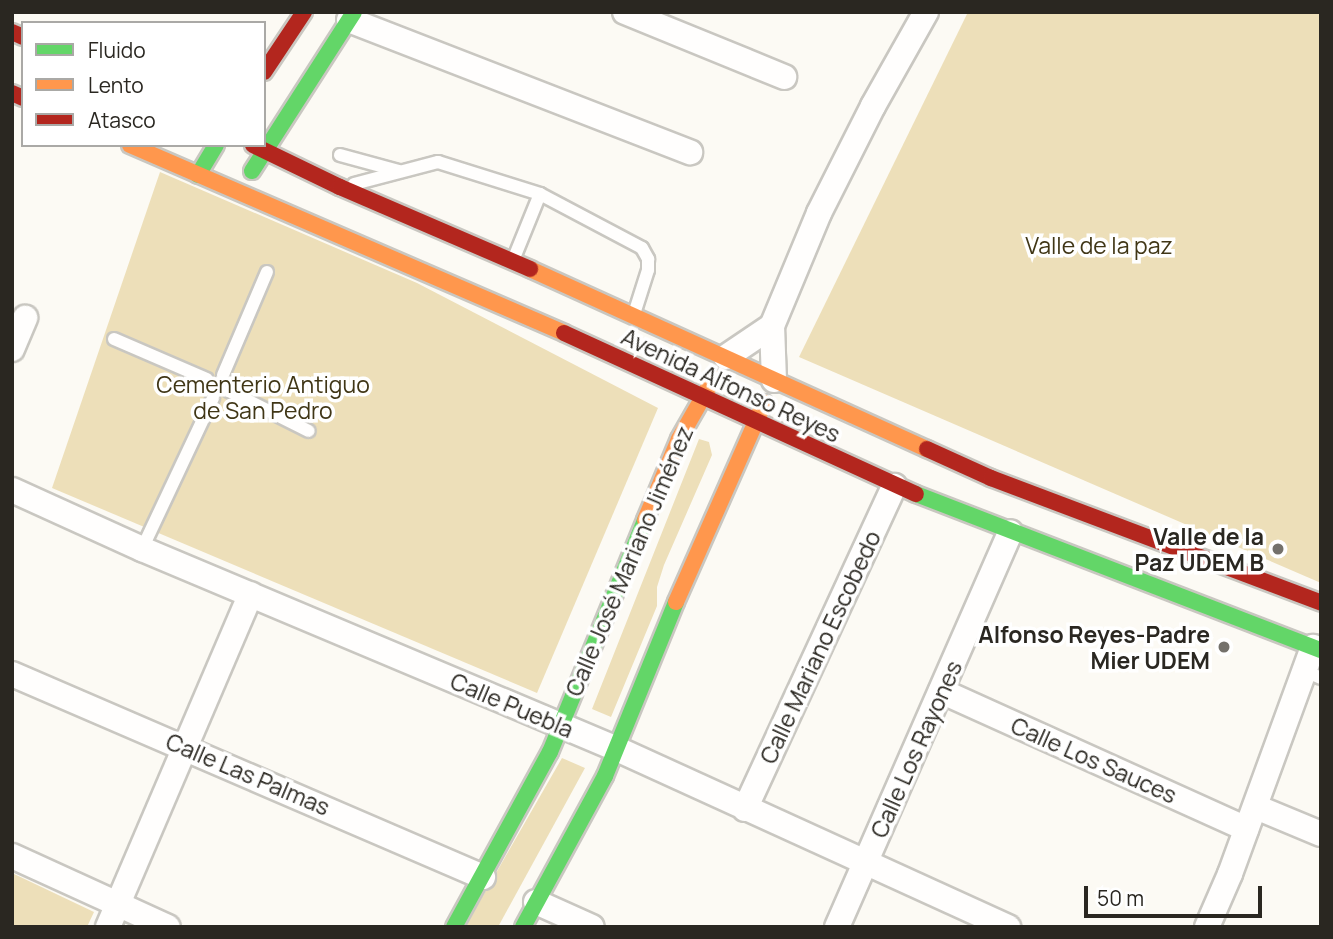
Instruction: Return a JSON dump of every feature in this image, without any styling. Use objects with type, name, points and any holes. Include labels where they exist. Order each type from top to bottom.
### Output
[{"type":"main road","points":[[266,69],[304,12]]},
{"type":"main road","points":[[266,137],[351,16]]},
{"type":"main road","name":"Avenida Alfonso Reyes","points":[[135,147],[238,195],[643,368],[756,424],[894,485],[1010,532],[1317,648]]},
{"type":"main road","points":[[198,175],[215,147]]},
{"type":"main road","points":[[238,195],[258,148]]},
{"type":"main road","name":"Avenida Alfonso Reyes","points":[[258,148],[340,187],[634,314],[991,478],[1321,603]]},
{"type":"main road","name":"Calle José Mariano Jiménez","points":[[454,927],[550,752],[680,439],[726,357]]},
{"type":"main road","points":[[643,368],[672,408],[680,439]]},
{"type":"main road","points":[[523,927],[606,776],[677,600],[774,380]]},
{"type":"street","points":[[625,12],[784,77]]},
{"type":"street","points":[[774,380],[772,326],[819,213],[873,106],[926,12]]},
{"type":"street","points":[[351,16],[690,152]]},
{"type":"street","points":[[12,349],[26,318]]},
{"type":"street","name":"Calle José Mariano Jiménez","points":[[726,357],[772,326]]},
{"type":"street","name":"Calle Mariano Escobedo","points":[[745,809],[894,485]]},
{"type":"street","name":"Calle Puebla","points":[[12,490],[142,549],[617,749],[1007,927]]},
{"type":"street","name":"Calle Los Rayones","points":[[837,927],[1010,532]]},
{"type":"street","points":[[108,927],[251,594]]},
{"type":"street","points":[[1207,927],[1313,675],[1317,648]]},
{"type":"street","name":"Calle Las Palmas","points":[[12,674],[483,877]]},
{"type":"street","name":"Calle Los Sauces","points":[[941,691],[1251,818],[1321,834]]},
{"type":"street","points":[[12,856],[168,927]]},
{"type":"street","points":[[536,902],[592,927]]},
{"type":"lane","points":[[340,155],[400,172]]},
{"type":"lane","points":[[340,187],[428,162],[449,163],[540,194],[642,248],[648,258],[648,270],[634,314]]},
{"type":"lane","points":[[512,262],[540,194]]},
{"type":"lane","points":[[223,375],[267,272]]},
{"type":"lane","points":[[114,339],[207,379],[218,374],[223,375],[229,382],[229,391],[222,397],[213,398]]},
{"type":"lane","points":[[207,379],[206,390],[213,398]]},
{"type":"lane","points":[[229,391],[309,431]]},
{"type":"lane","points":[[142,549],[213,398]]},
{"type":"green space","name":"Valle de la paz","points":[[968,12],[1321,12],[1321,583],[799,357]]},
{"type":"green space","name":"Cementerio Antiguo de San Pedro","points":[[160,172],[417,283],[658,408],[537,693],[52,488]]},
{"type":"green space","points":[[699,439],[709,442],[712,455],[664,565],[657,587],[657,606],[611,717],[592,709]]},
{"type":"green space","points":[[562,758],[585,768],[498,927],[465,927]]},
{"type":"green space","points":[[12,873],[94,912],[87,927],[12,927]]},
{"type":"traffic: fast","points":[[252,171],[354,12]]},
{"type":"traffic: fast","points":[[198,175],[215,147]]},
{"type":"traffic: fast","points":[[916,494],[1321,650]]},
{"type":"traffic: fast","points":[[454,927],[550,752],[645,520]]},
{"type":"traffic: fast","points":[[523,927],[605,776],[676,602]]},
{"type":"traffic: slow","points":[[135,147],[564,333]]},
{"type":"traffic: slow","points":[[530,269],[927,449]]},
{"type":"traffic: slow","points":[[645,520],[679,439],[714,378]]},
{"type":"traffic: slow","points":[[676,602],[764,403]]},
{"type":"traffic: jam","points":[[266,69],[304,12]]},
{"type":"traffic: jam","points":[[12,32],[21,36]]},
{"type":"traffic: jam","points":[[12,93],[21,97]]},
{"type":"traffic: jam","points":[[257,147],[340,187],[530,269]]},
{"type":"traffic: jam","points":[[564,333],[916,494]]},
{"type":"traffic: jam","points":[[927,449],[991,478],[1321,603]]},
{"type":"place","name":"Valle de la Paz UDEM B","points":[[1278,549]]},
{"type":"place","name":"Alfonso Reyes-Padre Mier UDEM","points":[[1224,647]]}]
